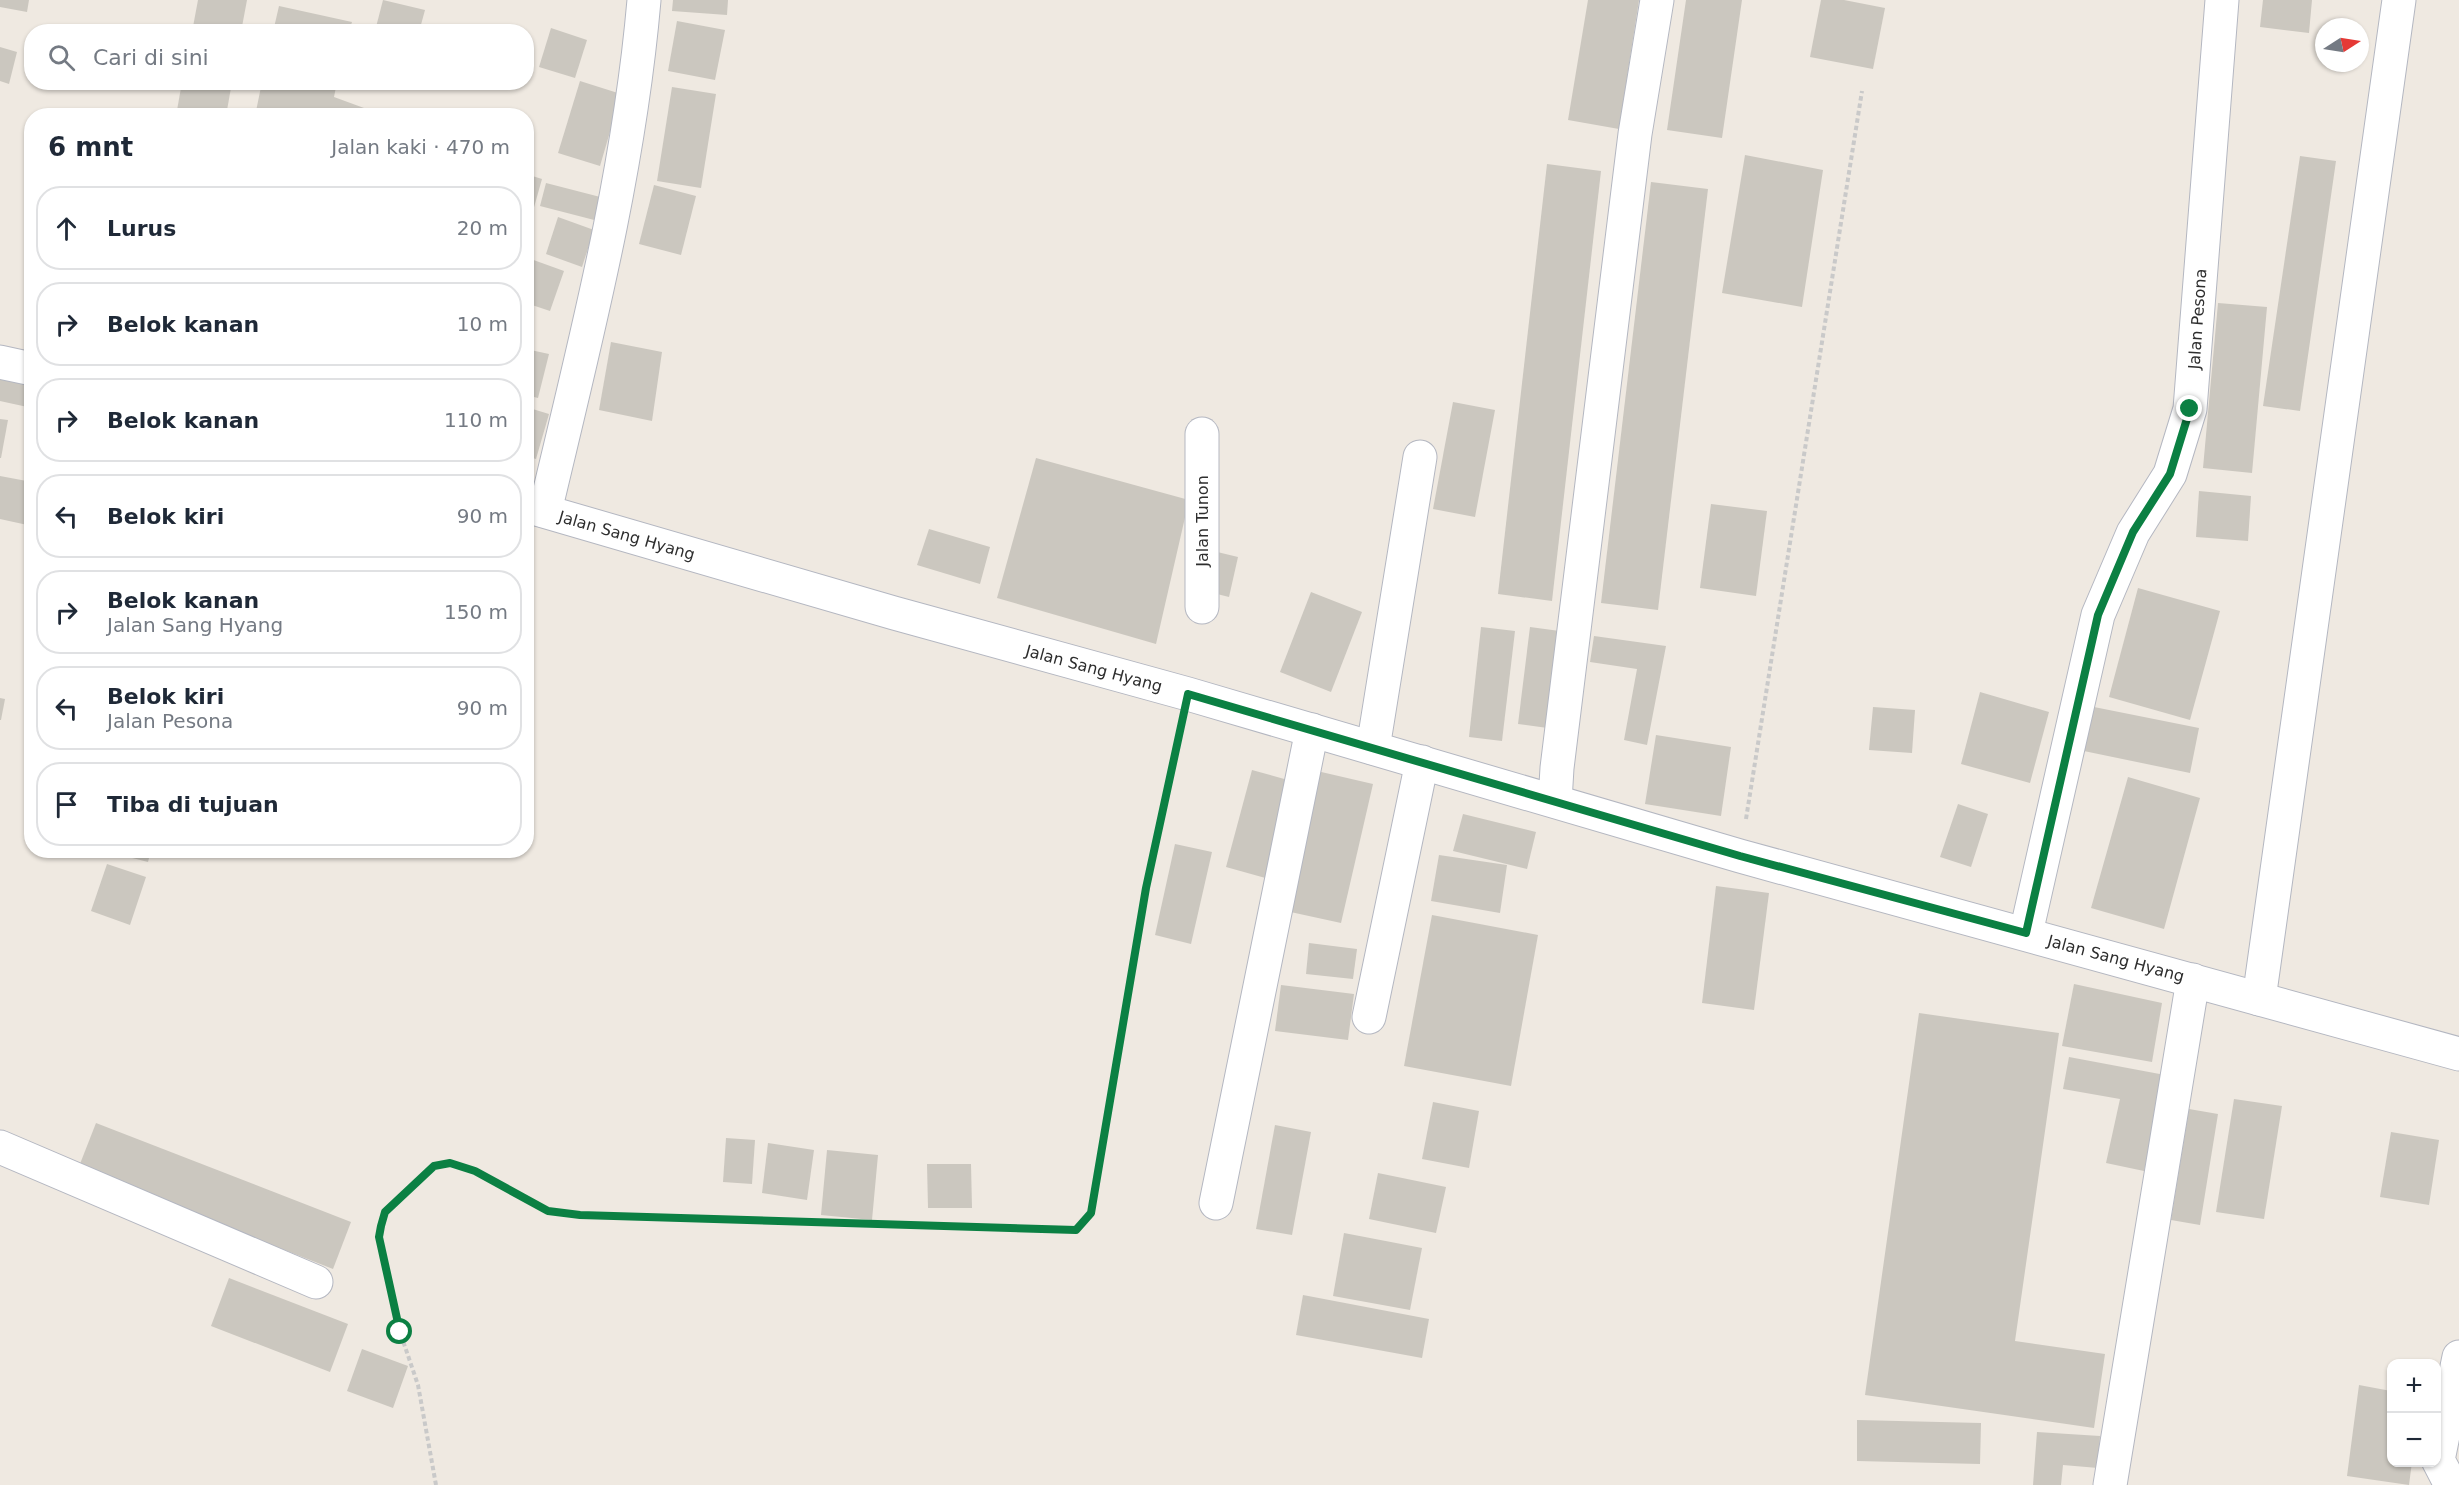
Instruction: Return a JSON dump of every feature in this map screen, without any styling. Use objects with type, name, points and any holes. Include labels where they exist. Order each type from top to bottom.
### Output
[{"type":"street","points":[[536,509],[616,206],[629,130],[644,0]]},
{"type":"street","points":[[1555,801],[1557,768],[1633,146],[1657,0]]},
{"type":"street","name":"Jalan Pesona","points":[[2026,933],[2098,615],[2133,532],[2170,474],[2190,409],[2222,0]]},
{"type":"street","points":[[2259,999],[2399,0]]},
{"type":"street","points":[[0,362],[24,367]]},
{"type":"street","name":"Jalan Tunon","points":[[1202,434],[1202,607]]},
{"type":"street","points":[[1373,748],[1420,457]]},
{"type":"street","name":"Jalan Sang Hyang","points":[[536,509],[894,613],[1188,694],[1740,856],[2459,1054]]},
{"type":"street","points":[[1216,1203],[1312,730]]},
{"type":"street","points":[[1369,1017],[1422,762]]},
{"type":"street","points":[[2110,1485],[2193,980]]},
{"type":"street","points":[[0,1147],[316,1282]]},
{"type":"street","points":[[2451,1485],[2438,1460],[2459,1357]]},
{"type":"path","points":[[1740,856],[1862,91]]},
{"type":"path","points":[[436,1485],[418,1385],[400,1332],[379,1237],[385,1212],[434,1166],[450,1163],[475,1171],[548,1211],[580,1215],[1076,1230],[1091,1213],[1146,888],[1188,694]]},
{"type":"building","points":[[0,0],[29,0],[27,12],[0,7]]},
{"type":"building","points":[[198,0],[247,0],[242,24],[194,24]]},
{"type":"building","points":[[383,0],[425,10],[421,24],[377,24]]},
{"type":"building","points":[[673,0],[728,0],[727,15],[672,11]]},
{"type":"building","points":[[1588,0],[1639,0],[1619,129],[1568,120]]},
{"type":"building","points":[[1686,0],[1742,0],[1722,138],[1667,130]]},
{"type":"building","points":[[1821,0],[1844,0],[1885,8],[1873,69],[1810,57]]},
{"type":"building","points":[[2263,0],[2312,0],[2309,33],[2260,27]]},
{"type":"building","points":[[279,6],[352,22],[351,24],[275,24]]},
{"type":"building","points":[[677,21],[725,30],[715,80],[668,71]]},
{"type":"building","points":[[551,28],[587,40],[575,78],[539,67]]},
{"type":"building","points":[[0,47],[17,52],[9,84],[0,81]]},
{"type":"building","points":[[580,81],[621,94],[600,166],[558,153]]},
{"type":"building","points":[[672,87],[716,94],[701,188],[657,181]]},
{"type":"building","points":[[181,90],[231,90],[227,108],[177,108]]},
{"type":"building","points":[[260,90],[335,90],[334,97],[364,108],[257,108]]},
{"type":"building","points":[[1745,155],[1823,170],[1802,307],[1722,293]]},
{"type":"building","points":[[2300,156],[2336,161],[2300,411],[2263,406]]},
{"type":"building","points":[[1547,164],[1601,171],[1552,601],[1498,594]]},
{"type":"building","points":[[534,176],[542,179],[534,207]]},
{"type":"building","points":[[1651,182],[1708,189],[1658,610],[1601,603]]},
{"type":"building","points":[[546,183],[608,199],[602,222],[540,206]]},
{"type":"building","points":[[654,185],[696,196],[681,255],[639,244]]},
{"type":"building","points":[[558,217],[594,230],[582,267],[546,254]]},
{"type":"building","points":[[534,260],[564,271],[550,311],[534,306]]},
{"type":"building","points":[[2218,303],[2267,307],[2252,473],[2203,468]]},
{"type":"building","points":[[611,342],[662,352],[652,421],[599,410]]},
{"type":"building","points":[[534,351],[549,354],[538,398],[534,397]]},
{"type":"building","points":[[0,374],[24,378],[24,406],[0,401]]},
{"type":"building","points":[[1453,402],[1495,410],[1475,517],[1433,509]]},
{"type":"building","points":[[534,409],[549,414],[536,459],[534,458]]},
{"type":"building","points":[[0,419],[8,420],[1,458],[0,458]]},
{"type":"building","points":[[1036,458],[1189,500],[1156,644],[997,598]]},
{"type":"building","points":[[0,476],[24,480],[24,524],[0,519]]},
{"type":"building","points":[[2199,491],[2251,496],[2248,541],[2196,537]]},
{"type":"building","points":[[1711,504],[1767,511],[1756,596],[1700,588]]},
{"type":"building","points":[[929,529],[990,547],[980,584],[917,565]]},
{"type":"building","points":[[1209,550],[1238,557],[1229,597],[1201,590]]},
{"type":"building","points":[[2138,588],[2220,611],[2190,720],[2109,697]]},
{"type":"building","points":[[1311,592],[1362,612],[1331,692],[1280,672]]},
{"type":"building","points":[[1481,627],[1515,631],[1502,741],[1469,737]]},
{"type":"building","points":[[1530,627],[1567,632],[1555,729],[1518,724]]},
{"type":"building","points":[[1594,636],[1666,646],[1647,745],[1624,740],[1637,669],[1590,662]]},
{"type":"building","points":[[1980,692],[2049,712],[2030,783],[1961,764]]},
{"type":"building","points":[[0,698],[5,699],[1,720],[0,720]]},
{"type":"building","points":[[2089,706],[2199,728],[2190,773],[2079,750]]},
{"type":"building","points":[[1873,707],[1915,710],[1912,753],[1869,750]]},
{"type":"building","points":[[1656,735],[1731,747],[1721,816],[1645,804]]},
{"type":"building","points":[[1252,770],[1295,782],[1269,879],[1226,867]]},
{"type":"building","points":[[1317,771],[1373,784],[1341,923],[1286,911]]},
{"type":"building","points":[[2128,777],[2200,798],[2164,929],[2091,908]]},
{"type":"building","points":[[1958,804],[1988,814],[1971,867],[1940,857]]},
{"type":"building","points":[[1463,814],[1536,832],[1527,869],[1453,851]]},
{"type":"building","points":[[1175,844],[1212,852],[1191,944],[1155,935]]},
{"type":"building","points":[[1439,855],[1507,865],[1500,913],[1431,901]]},
{"type":"building","points":[[132,858],[149,858],[148,862]]},
{"type":"building","points":[[107,864],[146,877],[130,925],[91,911]]},
{"type":"building","points":[[1716,886],[1769,893],[1754,1010],[1702,1003]]},
{"type":"building","points":[[1432,915],[1538,935],[1511,1086],[1404,1066]]},
{"type":"building","points":[[1309,943],[1357,949],[1353,979],[1306,974]]},
{"type":"building","points":[[2074,984],[2162,1003],[2152,1062],[2062,1046]]},
{"type":"building","points":[[1281,985],[1354,994],[1348,1040],[1275,1031]]},
{"type":"building","points":[[1919,1013],[2059,1033],[2015,1341],[2105,1354],[2094,1428],[1865,1395]]},
{"type":"building","points":[[2069,1057],[2165,1075],[2144,1171],[2106,1163],[2120,1099],[2063,1089]]},
{"type":"building","points":[[2234,1099],[2282,1106],[2264,1219],[2216,1212]]},
{"type":"building","points":[[1433,1102],[1479,1111],[1469,1168],[1422,1159]]},
{"type":"building","points":[[2189,1109],[2218,1114],[2200,1225],[2171,1220]]},
{"type":"building","points":[[96,1123],[351,1222],[333,1269],[78,1169]]},
{"type":"building","points":[[1275,1125],[1311,1132],[1292,1235],[1256,1229]]},
{"type":"building","points":[[2391,1132],[2439,1140],[2429,1205],[2380,1197]]},
{"type":"building","points":[[726,1138],[755,1140],[752,1184],[723,1182]]},
{"type":"building","points":[[768,1143],[814,1150],[807,1200],[762,1193]]},
{"type":"building","points":[[827,1150],[878,1155],[872,1220],[821,1215]]},
{"type":"building","points":[[927,1164],[971,1164],[972,1208],[928,1208]]},
{"type":"building","points":[[1378,1173],[1446,1187],[1436,1233],[1369,1219]]},
{"type":"building","points":[[1344,1233],[1422,1248],[1410,1310],[1333,1296]]},
{"type":"building","points":[[229,1278],[348,1324],[330,1372],[211,1326]]},
{"type":"building","points":[[1303,1295],[1429,1319],[1422,1358],[1296,1335]]},
{"type":"building","points":[[362,1349],[408,1366],[393,1408],[347,1391]]},
{"type":"building","points":[[2359,1385],[2387,1390],[2387,1467],[2411,1467],[2409,1485],[2347,1476]]},
{"type":"building","points":[[1857,1420],[1981,1423],[1980,1464],[1857,1461]]},
{"type":"building","points":[[2037,1432],[2100,1436],[2098,1468],[2063,1465],[2061,1485],[2033,1485]]},
{"type":"route","points":[[400,1332],[379,1237],[385,1212],[434,1166],[450,1163],[475,1171],[548,1211],[580,1215],[1076,1230],[1091,1213],[1146,888],[1188,694],[1740,856],[2026,933],[2098,615],[2133,532],[2170,474],[2190,409]]}]
